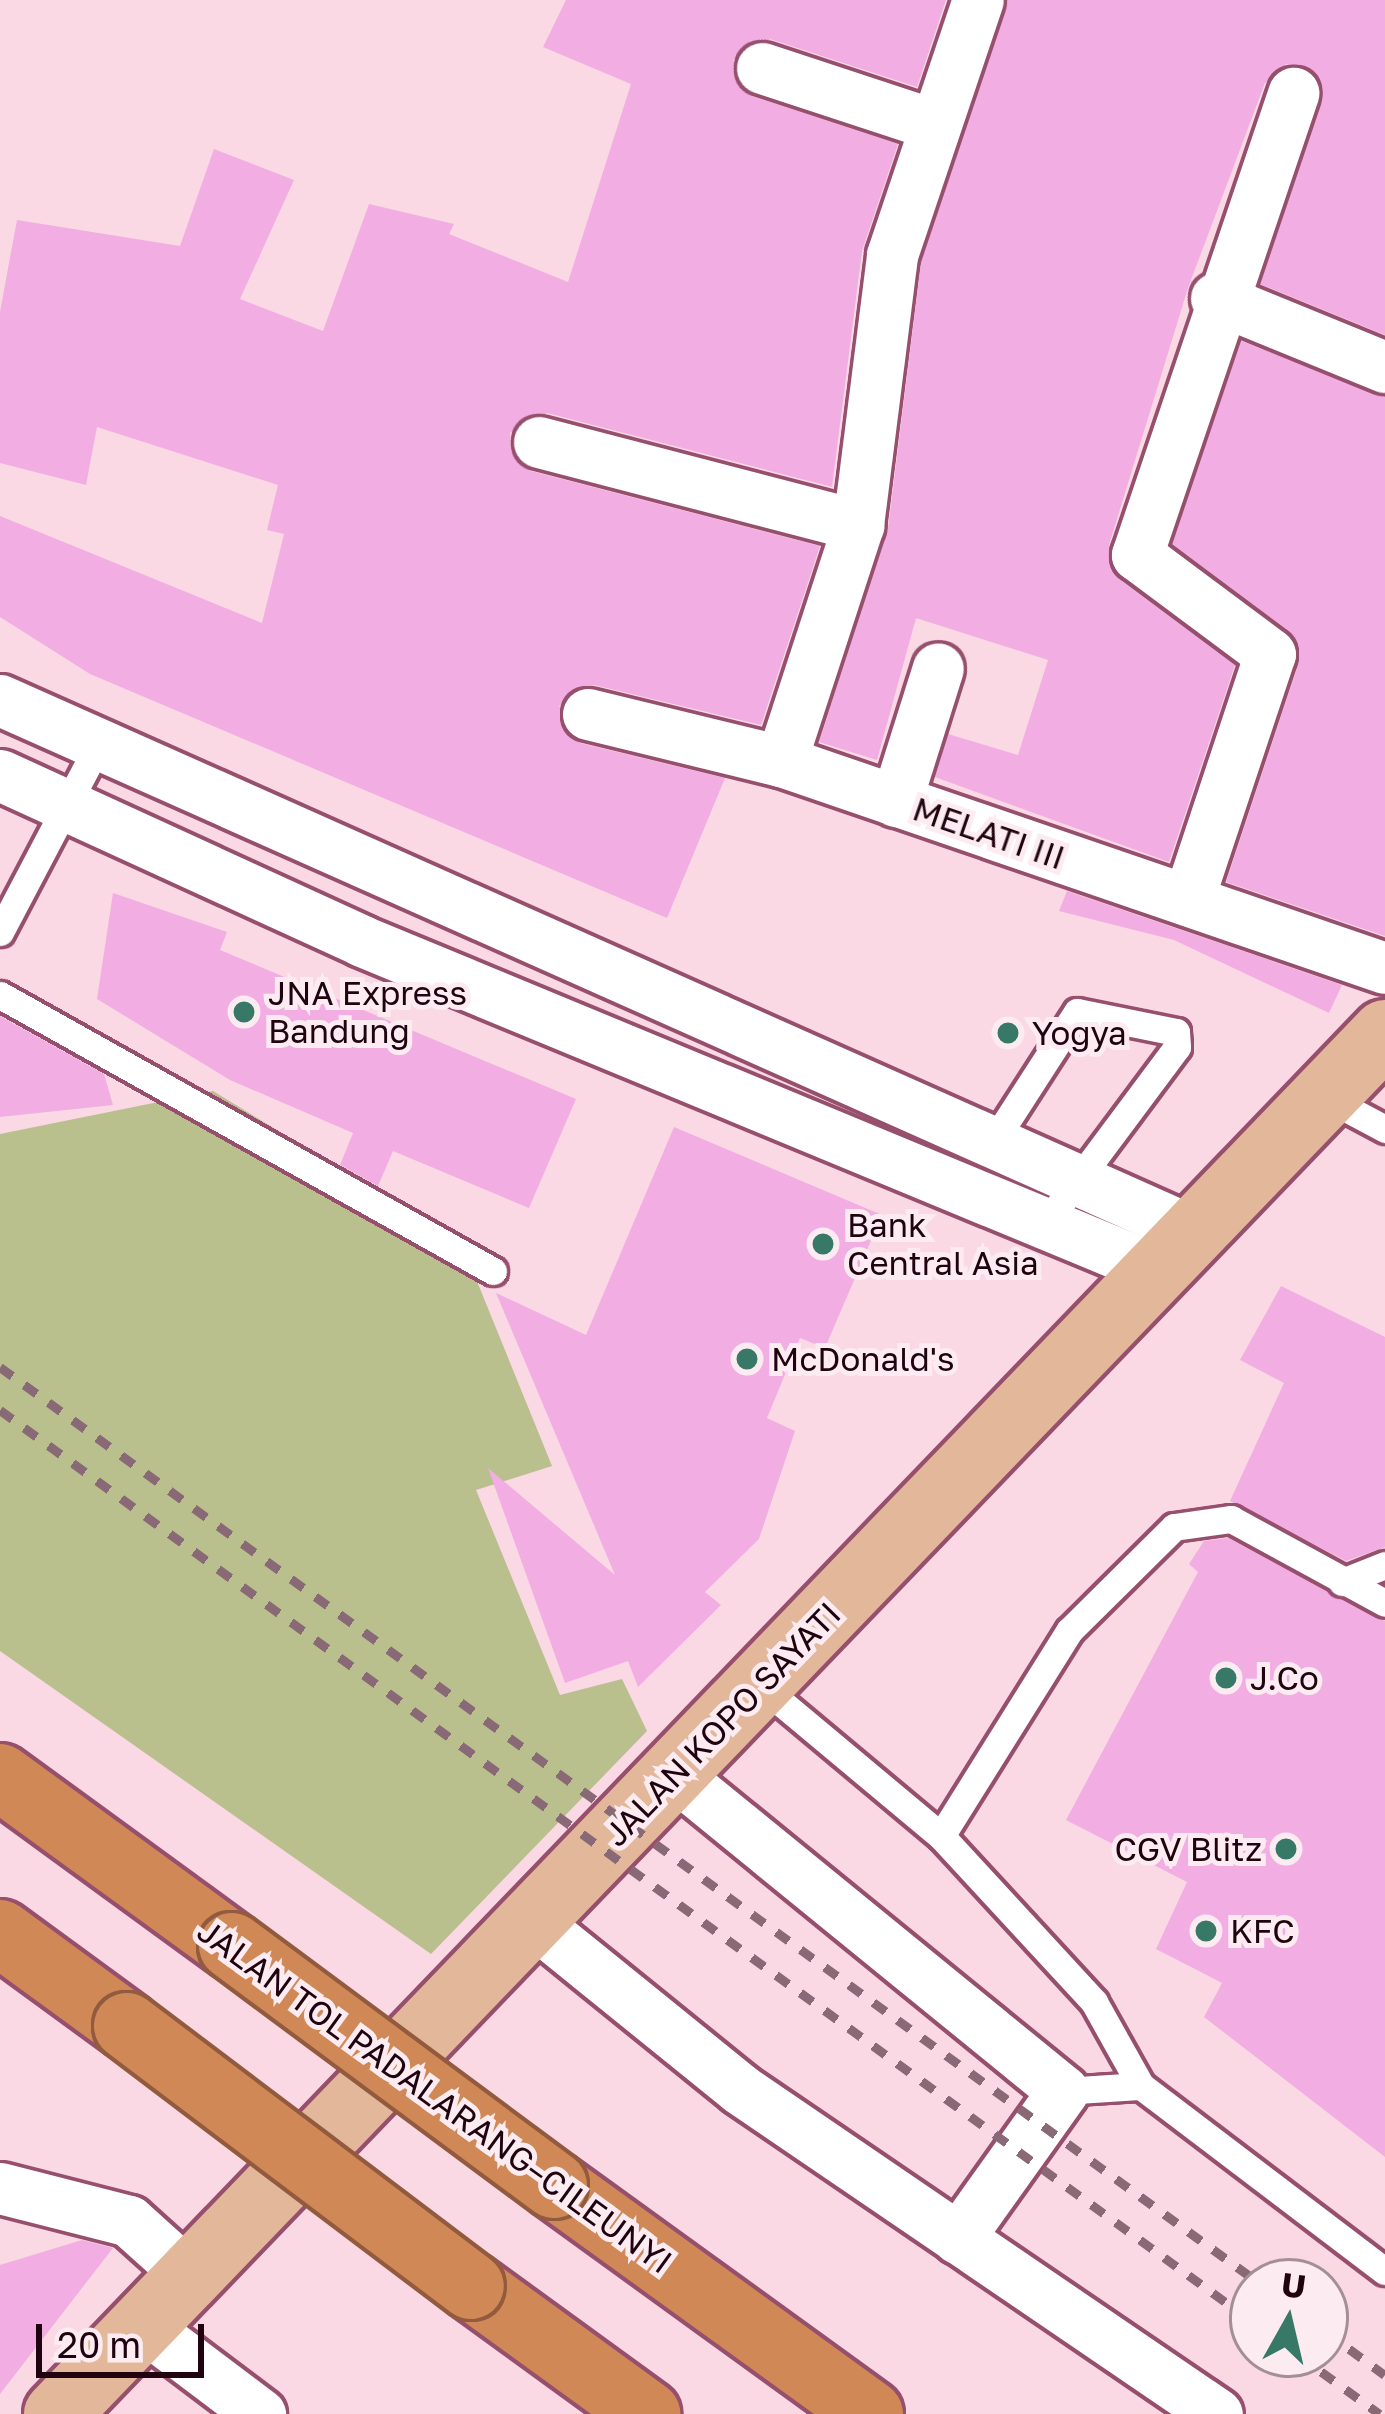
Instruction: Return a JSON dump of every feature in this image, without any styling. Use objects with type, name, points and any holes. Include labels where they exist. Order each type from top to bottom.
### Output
[{"type":"highway","name":"JALAN TOL PADALARANG–CILEUNYI","points":[[0,1777],[870,2414]]},
{"type":"highway","points":[[0,1933],[647,2414]]},
{"type":"main road","name":"JALAN KOPO SAYATI","points":[[57,2414],[1385,1033]]},
{"type":"street","points":[[782,761],[858,525],[892,255],[932,124],[978,0]]},
{"type":"street","points":[[762,68],[932,124]]},
{"type":"street","points":[[1188,900],[1270,654],[1138,561],[1216,298],[1293,93]]},
{"type":"street","points":[[1216,298],[1385,367]]},
{"type":"street","points":[[539,442],[858,525]]},
{"type":"street","points":[[896,801],[938,668]]},
{"type":"street","points":[[0,700],[96,749],[391,880],[1079,1175],[1173,1250]]},
{"type":"street","name":"MELATI III","points":[[588,714],[782,761],[1385,968]]},
{"type":"street","points":[[0,775],[362,941],[1049,1219],[1173,1250]]},
{"type":"street","points":[[362,941],[391,880]]},
{"type":"street","points":[[615,1040],[638,986]]},
{"type":"street","points":[[673,1773],[1063,2091],[958,2237]]},
{"type":"street","points":[[534,1922],[740,2089],[1217,2414]]},
{"type":"street","points":[[0,2188],[129,2221],[190,2276]]},
{"type":"street","points":[[142,2325],[260,2414]]},
{"type":"lane","points":[[0,932],[96,749]]},
{"type":"lane","points":[[0,995],[493,1271]]},
{"type":"lane","points":[[970,1186],[995,1136],[1077,1012],[1172,1029],[1177,1047],[1049,1219]]},
{"type":"lane","points":[[1327,1097],[1385,1129]]},
{"type":"lane","points":[[941,1836],[1069,1631],[1174,1527],[1231,1519],[1385,1603]]},
{"type":"lane","points":[[1342,1582],[1385,1565]]},
{"type":"lane","points":[[759,1684],[941,1836],[1094,2002],[1141,2086],[1385,2271]]},
{"type":"lane","points":[[1063,2091],[1141,2086]]},
{"type":"green space","points":[[213,1091],[461,1242],[552,1466],[476,1490],[560,1695],[622,1679],[647,1731],[431,1954],[0,1651],[0,1134]]},
{"type":"building","points":[[566,0],[946,0],[917,87],[770,39],[733,60],[752,96],[898,144],[862,251],[832,487],[547,413],[510,433],[511,451],[531,471],[820,546],[761,725],[594,685],[559,706],[580,743],[725,778],[667,918],[90,674],[0,617],[0,516],[262,623],[284,534],[267,530],[278,485],[97,427],[86,485],[0,463],[0,312],[17,220],[180,246],[214,149],[294,180],[240,299],[323,331],[369,204],[454,224],[449,234],[568,282],[631,84],[543,47]]},
{"type":"building","points":[[1007,0],[1385,0],[1385,335],[1260,284],[1322,101],[1315,72],[1286,64],[1265,83],[1188,288],[1109,545],[1119,579],[1235,665],[1169,862],[935,777],[948,734],[1018,755],[1048,660],[916,618],[877,760],[819,742],[888,529],[921,262]]},
{"type":"building","points":[[1241,341],[1385,396],[1385,936],[1226,882],[1299,662],[1288,630],[1172,544]]},
{"type":"building","points":[[1067,891],[1342,985],[1329,1013],[1174,940],[1059,911]]},
{"type":"building","points":[[113,893],[227,932],[220,950],[576,1099],[529,1208],[393,1151],[378,1186],[340,1165],[353,1133],[230,1080],[97,999]]},
{"type":"building","points":[[0,1016],[104,1074],[113,1105],[0,1117]]},
{"type":"building","points":[[674,1127],[882,1215],[825,1348],[800,1338],[767,1418],[795,1431],[759,1539],[705,1592],[721,1605],[638,1687],[628,1661],[565,1683],[488,1468],[615,1575],[496,1293],[586,1335]]},
{"type":"building","points":[[1281,1286],[1385,1337],[1385,1547],[1346,1561],[1230,1501],[1284,1383],[1240,1360]]},
{"type":"building","points":[[1228,1538],[1385,1621],[1385,2157],[1204,2017],[1222,1983],[1156,1949],[1187,1882],[1066,1820],[1198,1572],[1189,1564],[1204,1541]]},
{"type":"building","points":[[82,2240],[113,2248],[0,2394],[0,2265]]},
{"type":"railway","points":[[0,1367],[1229,2261]]},
{"type":"railway","points":[[0,1410],[1229,2305]]},
{"type":"railway","points":[[1349,2349],[1385,2375]]},
{"type":"railway","points":[[1330,2378],[1380,2414]]},
{"type":"place","name":"JNA Express Bandung","points":[[244,1012]]},
{"type":"place","name":"Yogya","points":[[1008,1033]]},
{"type":"place","name":"Bank Central Asia","points":[[823,1244]]},
{"type":"place","name":"McDonald's","points":[[747,1359]]},
{"type":"place","name":"J.Co","points":[[1226,1678]]},
{"type":"place","name":"CGV Blitz","points":[[1286,1849]]},
{"type":"place","name":"KFC","points":[[1206,1931]]}]
